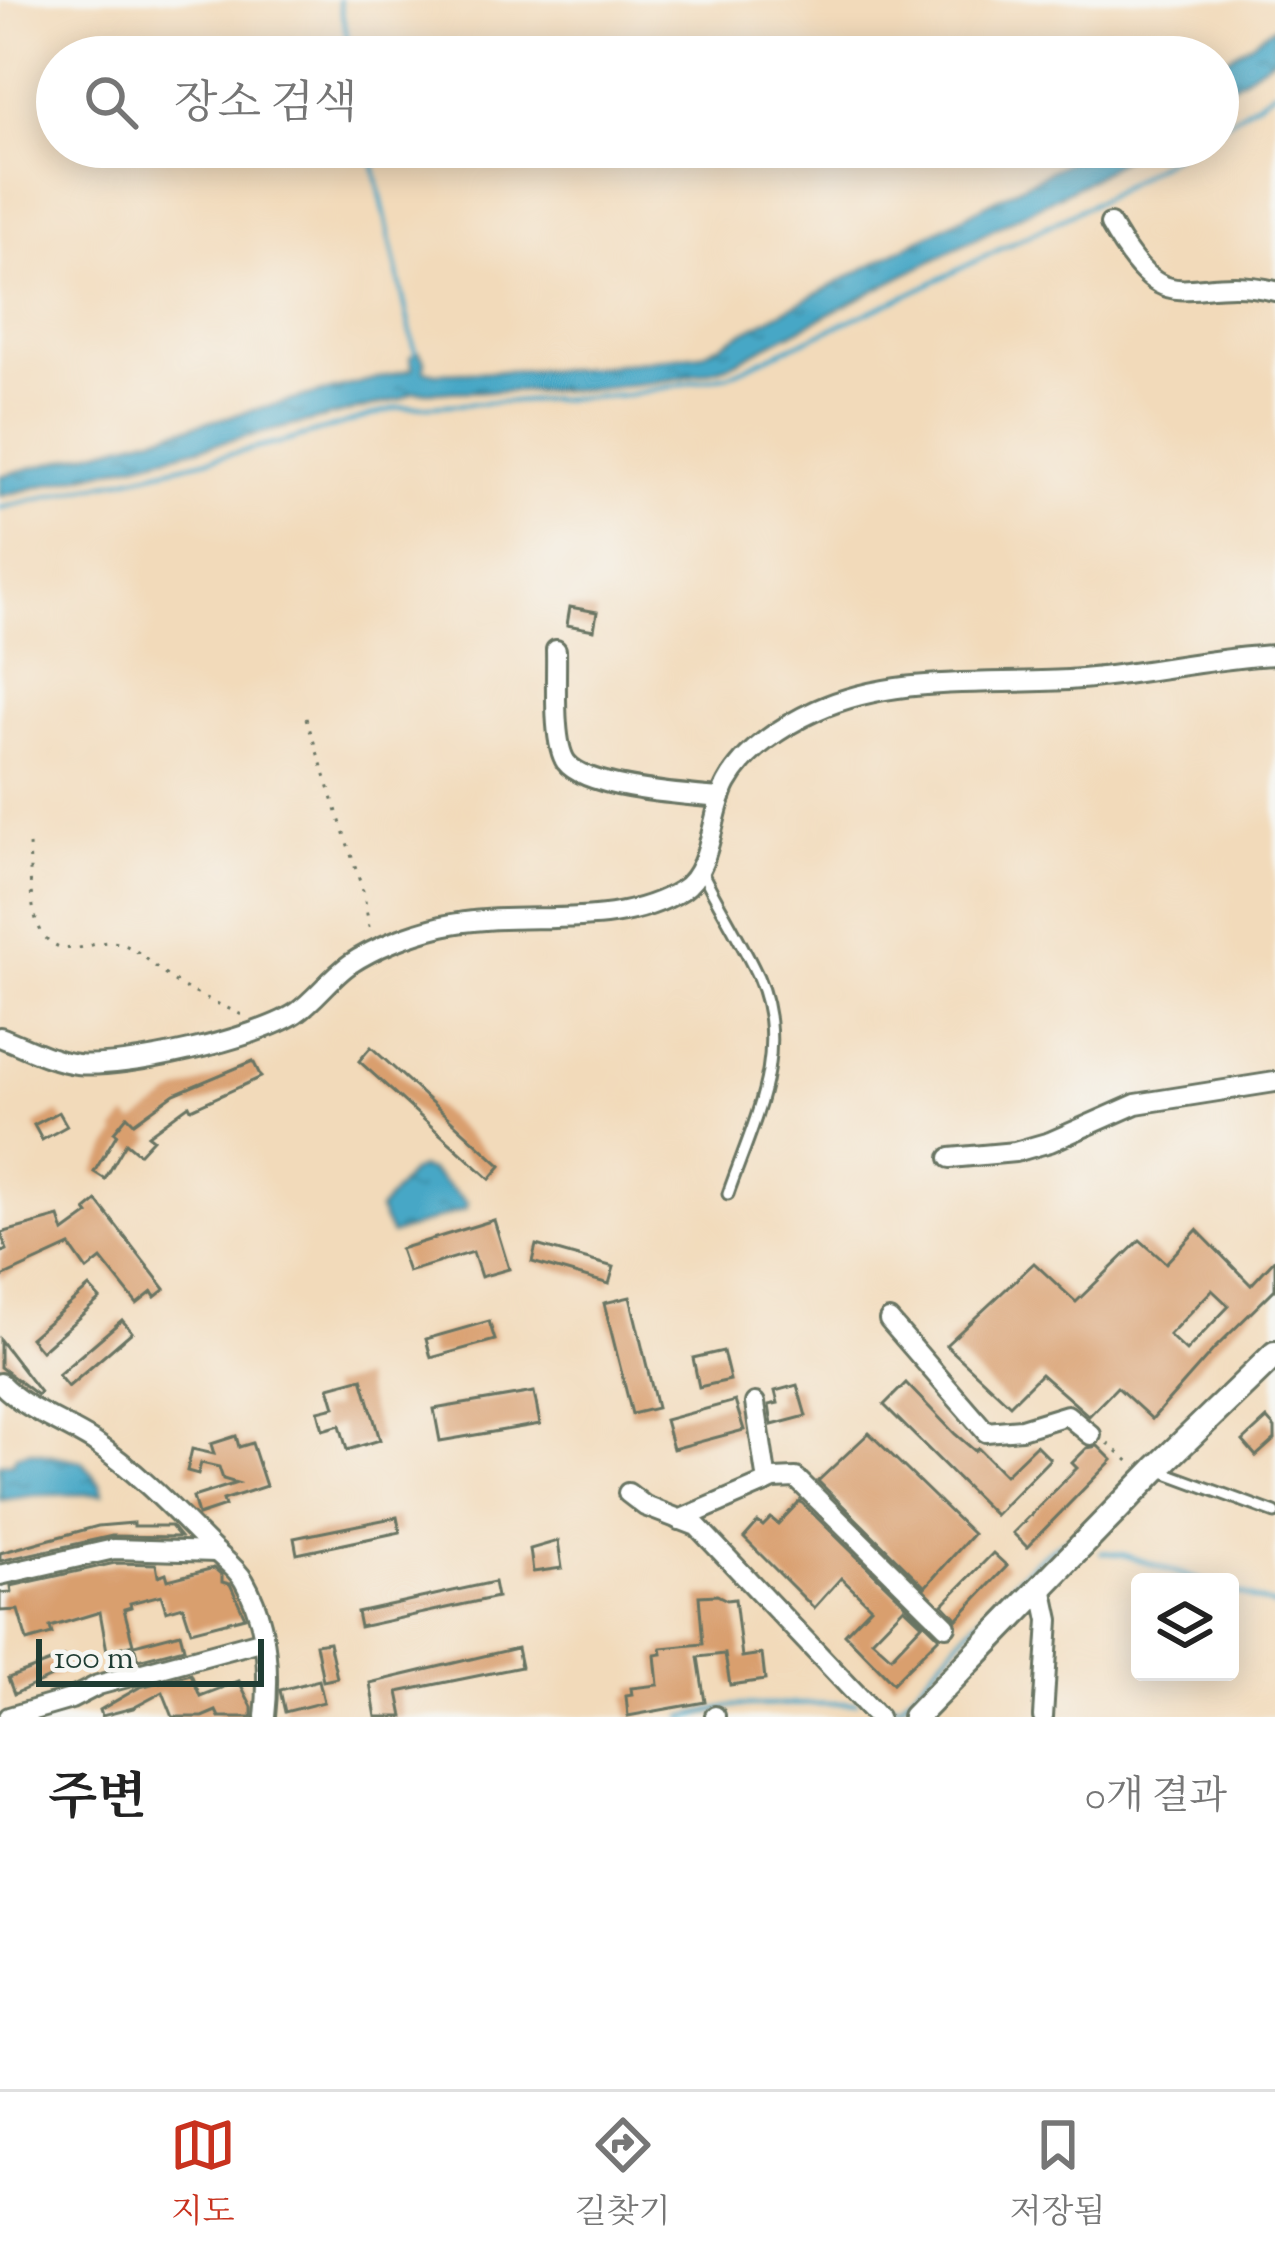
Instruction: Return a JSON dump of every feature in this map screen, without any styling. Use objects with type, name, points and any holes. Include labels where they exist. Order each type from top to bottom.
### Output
[{"type":"street","points":[[1110,224],[1139,272],[1172,290],[1251,285],[1275,291]]},
{"type":"street","points":[[556,650],[560,747],[568,765],[586,776],[640,788],[721,799]]},
{"type":"street","points":[[0,1037],[78,1064],[170,1055],[268,1026],[299,1011],[358,960],[446,925],[609,915],[644,906],[686,889],[700,868],[728,782],[752,754],[783,728],[847,699],[896,688],[1067,680],[1275,655]]},
{"type":"street","points":[[950,1158],[1015,1153],[1136,1104],[1275,1082]]},
{"type":"street","points":[[889,1321],[986,1432],[1021,1429],[1066,1415],[1091,1436]]},
{"type":"street","points":[[916,1717],[1152,1473],[1275,1354]]},
{"type":"street","points":[[0,1383],[22,1406],[65,1424],[99,1446],[243,1577],[264,1640],[270,1676],[265,1717]]},
{"type":"street","points":[[755,1402],[767,1482]]},
{"type":"street","points":[[680,1520],[767,1482],[796,1478],[946,1626]]},
{"type":"street","points":[[628,1493],[645,1506],[697,1526],[878,1717]]},
{"type":"street","points":[[0,1575],[114,1549],[216,1552]]},
{"type":"street","points":[[1042,1587],[1049,1620],[1043,1717]]},
{"type":"street","points":[[9,1717],[70,1699],[98,1684],[264,1640]]},
{"type":"lane","points":[[700,868],[757,975],[770,1012],[773,1053],[761,1105],[728,1194]]},
{"type":"lane","points":[[1152,1473],[1275,1513]]},
{"type":"path","points":[[305,718],[364,894],[370,937],[358,960]]},
{"type":"path","points":[[29,845],[33,905],[44,936],[54,944],[65,948],[108,941],[122,944],[173,981],[268,1026]]},
{"type":"path","points":[[1091,1436],[1152,1473]]},
{"type":"water","points":[[1275,26],[1275,56],[1239,81],[1239,51]]},
{"type":"water","points":[[1056,168],[1108,168],[727,366],[612,387],[414,392],[402,399],[0,496],[0,476],[413,369],[410,357],[419,352],[424,370],[436,373],[578,369],[702,354]]},
{"type":"water","points":[[420,1168],[467,1202],[466,1209],[391,1235],[379,1210],[411,1172]]},
{"type":"water","points":[[30,1451],[82,1461],[103,1494],[0,1500],[0,1464]]},
{"type":"building","points":[[570,607],[597,612],[594,630],[567,625]]},
{"type":"building","points":[[371,1047],[501,1166],[490,1179],[359,1061]]},
{"type":"building","points":[[253,1061],[261,1077],[191,1109],[189,1105],[148,1135],[153,1139],[139,1154],[126,1143],[105,1179],[94,1172],[127,1116],[134,1123],[174,1094]]},
{"type":"building","points":[[59,1112],[67,1126],[42,1140],[34,1125]]},
{"type":"building","points":[[97,1201],[165,1289],[155,1297],[152,1292],[137,1304],[101,1259],[87,1270],[70,1246],[0,1278],[0,1253],[7,1250],[1,1233],[59,1217],[64,1232],[89,1214],[86,1210]]},
{"type":"building","points":[[494,1220],[509,1269],[481,1277],[473,1252],[408,1272],[400,1249]]},
{"type":"building","points":[[1197,1230],[1251,1285],[1275,1259],[1275,1289],[1152,1419],[1117,1387],[1089,1416],[1041,1374],[1010,1405],[946,1345],[1034,1263],[1076,1302],[1140,1240],[1166,1263]],"holes":[[[1212,1290],[1229,1306],[1186,1351],[1169,1335]]]},
{"type":"building","points":[[536,1245],[614,1267],[609,1284],[532,1262]]},
{"type":"building","points":[[89,1287],[100,1299],[41,1351],[30,1338]]},
{"type":"building","points":[[630,1297],[657,1408],[632,1414],[604,1303]]},
{"type":"building","points":[[122,1320],[132,1332],[68,1387],[58,1375]]},
{"type":"building","points":[[489,1321],[495,1340],[431,1358],[426,1339]]},
{"type":"building","points":[[0,1340],[40,1392],[37,1395],[0,1367]]},
{"type":"building","points":[[723,1351],[730,1380],[699,1387],[693,1358]]},
{"type":"building","points":[[362,1378],[380,1440],[347,1450],[340,1425],[323,1430],[318,1411],[335,1407],[329,1387]]},
{"type":"building","points":[[906,1383],[955,1434],[975,1451],[978,1448],[1005,1475],[1036,1445],[1050,1459],[995,1515],[884,1405]]},
{"type":"building","points":[[797,1385],[806,1416],[772,1425],[769,1405],[778,1403],[775,1391]]},
{"type":"building","points":[[534,1392],[540,1424],[440,1441],[434,1409]]},
{"type":"building","points":[[735,1401],[744,1430],[673,1449],[665,1420]]},
{"type":"building","points":[[1267,1419],[1275,1428],[1275,1439],[1256,1456],[1243,1441]]},
{"type":"building","points":[[869,1433],[973,1534],[925,1587],[818,1481]]},
{"type":"building","points":[[236,1436],[239,1447],[252,1443],[266,1486],[223,1500],[225,1506],[198,1515],[193,1497],[237,1483],[223,1479],[219,1467],[201,1463],[198,1474],[187,1471],[192,1449],[214,1454],[211,1444]]},
{"type":"building","points":[[1098,1446],[1112,1460],[1027,1547],[1013,1533],[1077,1468],[1072,1463],[1087,1448]]},
{"type":"building","points":[[800,1501],[939,1637],[893,1683],[845,1634],[871,1607],[841,1578],[814,1608],[744,1538],[758,1522],[763,1526],[771,1518],[778,1524]],"holes":[[[904,1607],[922,1624],[891,1657],[872,1640]]]},
{"type":"building","points":[[397,1517],[400,1532],[297,1554],[294,1538]]},
{"type":"building","points":[[98,1526],[171,1526],[180,1537],[112,1536],[0,1561],[0,1553]]},
{"type":"building","points":[[558,1541],[562,1568],[533,1572],[530,1549]]},
{"type":"building","points":[[993,1553],[1007,1566],[957,1619],[943,1604]]},
{"type":"building","points":[[115,1563],[156,1564],[158,1576],[166,1573],[168,1580],[214,1568],[222,1582],[230,1584],[245,1617],[191,1631],[183,1606],[166,1611],[161,1595],[124,1609],[133,1644],[107,1651],[100,1612],[50,1627],[52,1634],[27,1641],[18,1610],[0,1611],[0,1593],[12,1592],[11,1586]]},
{"type":"building","points":[[494,1582],[497,1597],[360,1627],[357,1612]]},
{"type":"building","points":[[699,1596],[735,1599],[742,1657],[762,1654],[765,1680],[730,1685],[725,1654],[698,1657],[705,1702],[628,1716],[626,1696],[632,1695],[631,1688],[658,1685],[655,1655],[662,1654],[661,1648],[703,1644]]},
{"type":"building","points":[[180,1633],[184,1648],[138,1660],[134,1645]]},
{"type":"building","points":[[329,1642],[337,1678],[323,1681],[316,1644]]},
{"type":"building","points":[[517,1648],[521,1667],[398,1692],[403,1717],[376,1717],[370,1683]]},
{"type":"building","points":[[63,1657],[69,1669],[14,1694],[8,1678]]},
{"type":"building","points":[[191,1674],[200,1696],[239,1681],[252,1717],[219,1717],[216,1711],[202,1717],[173,1717],[163,1692],[133,1708],[102,1716],[100,1710],[140,1687]]},
{"type":"building","points":[[319,1680],[324,1702],[285,1712],[280,1690]]},
{"type":"waterway","points":[[339,0],[347,36]]},
{"type":"waterway","points":[[1239,114],[1275,90]]},
{"type":"waterway","points":[[375,168],[416,356]]},
{"type":"waterway","points":[[0,508],[287,441],[397,408],[629,395],[728,375],[909,294],[1104,198],[1153,168]]},
{"type":"waterway","points":[[873,1704],[901,1705],[1013,1582],[1061,1542],[1078,1535]]},
{"type":"waterway","points":[[1101,1552],[1178,1573]]},
{"type":"waterway","points":[[1239,1594],[1275,1606]]},
{"type":"waterway","points":[[683,1717],[732,1706],[856,1703]]}]
